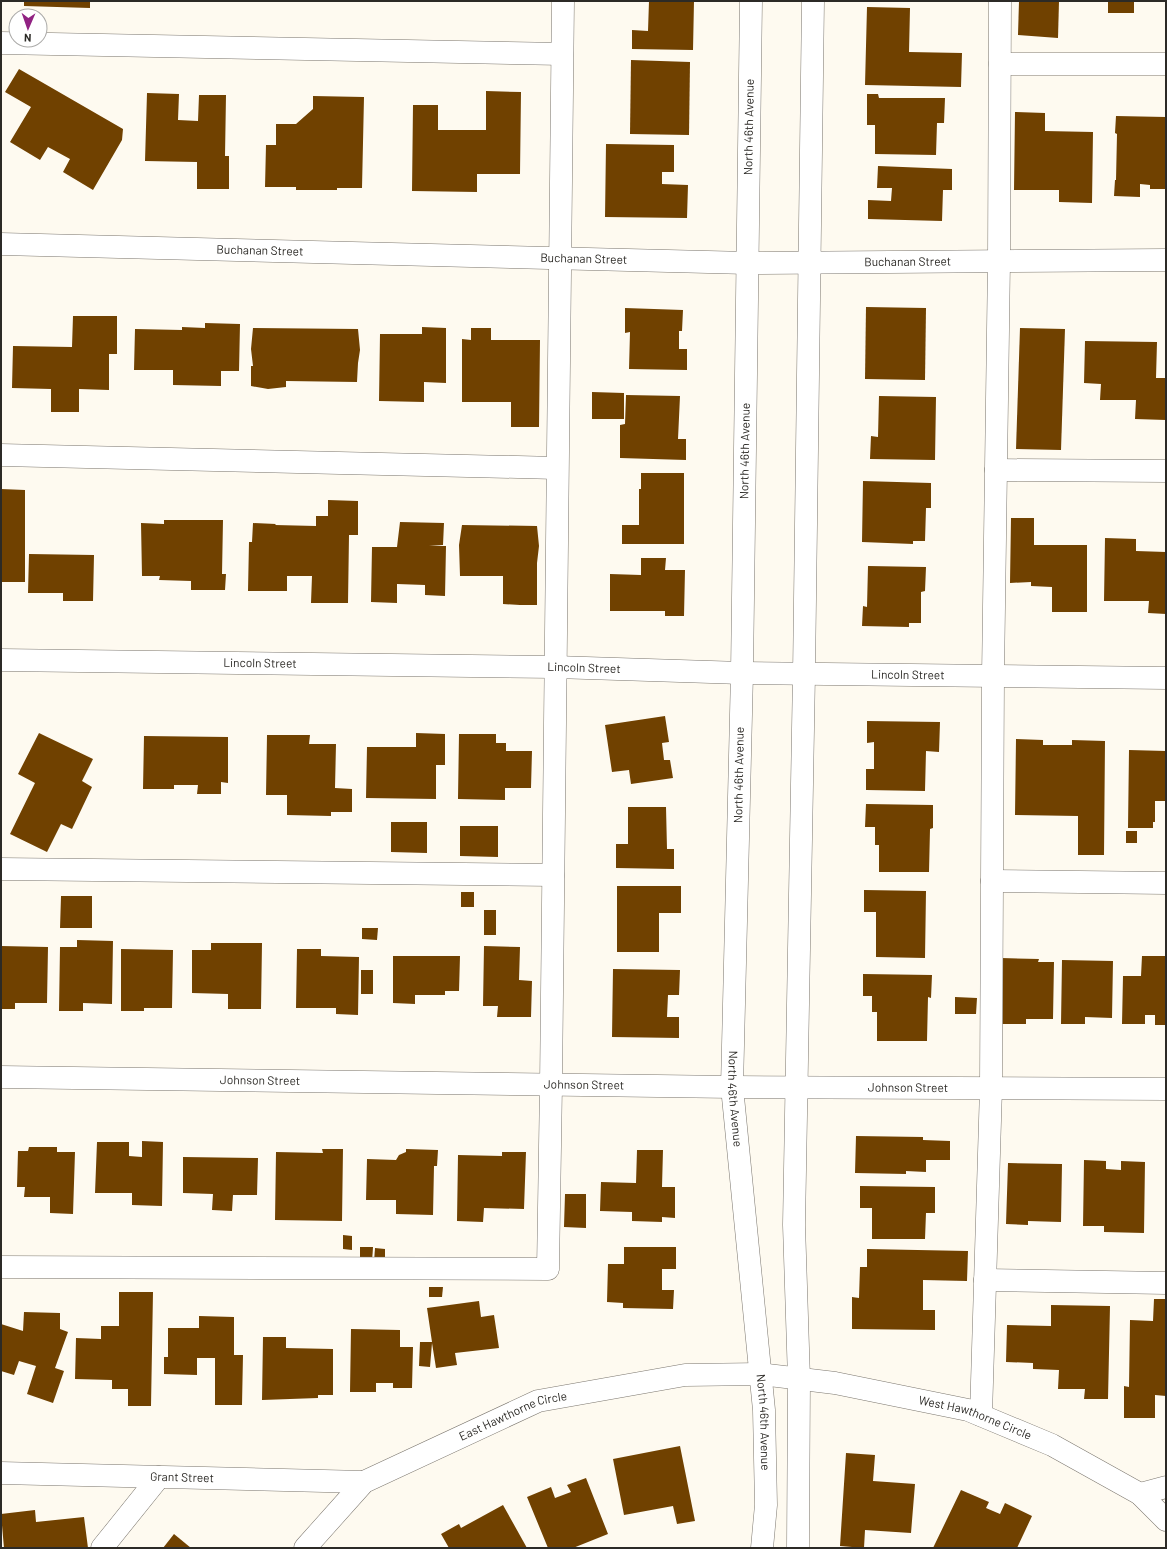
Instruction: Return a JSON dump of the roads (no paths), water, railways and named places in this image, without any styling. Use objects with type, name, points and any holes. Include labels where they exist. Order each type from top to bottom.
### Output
[{"type":"street","points":[[1,1267],[548,1269],[563,1]]},
{"type":"street","name":"North 46th Avenue","points":[[751,1],[742,673],[732,1087],[764,1410],[766,1505],[762,1548]]},
{"type":"street","points":[[798,1548],[799,1379],[794,1225],[804,674],[813,1]]},
{"type":"street","points":[[981,1415],[991,1088],[993,676],[999,261],[1000,1]]},
{"type":"street","points":[[1,43],[562,54]]},
{"type":"street","points":[[1000,64],[1166,64]]},
{"type":"street","name":"Buchanan Street","points":[[1,244],[748,263],[1166,260]]},
{"type":"street","points":[[1,455],[557,468]]},
{"type":"street","points":[[996,470],[1166,471]]},
{"type":"street","name":"Lincoln Street","points":[[1,660],[555,667],[804,674],[1166,678]]},
{"type":"street","points":[[1,869],[553,876]]},
{"type":"street","points":[[992,881],[1166,883]]},
{"type":"street","name":"Johnson Street","points":[[1,1077],[796,1088],[1166,1089]]},
{"type":"street","points":[[985,1280],[1166,1283]]},
{"type":"street","name":"West Hawthorne Circle","points":[[760,1374],[835,1383],[968,1410],[1052,1445],[1140,1494],[1166,1520]]},
{"type":"street","name":"East Hawthorne Circle","points":[[305,1548],[364,1482],[538,1401],[685,1376],[760,1374]]},
{"type":"street","name":"Grant Street","points":[[1,1473],[364,1482]]},
{"type":"street","points":[[102,1548],[159,1477]]},
{"type":"street","points":[[1140,1494],[1166,1486]]}]
